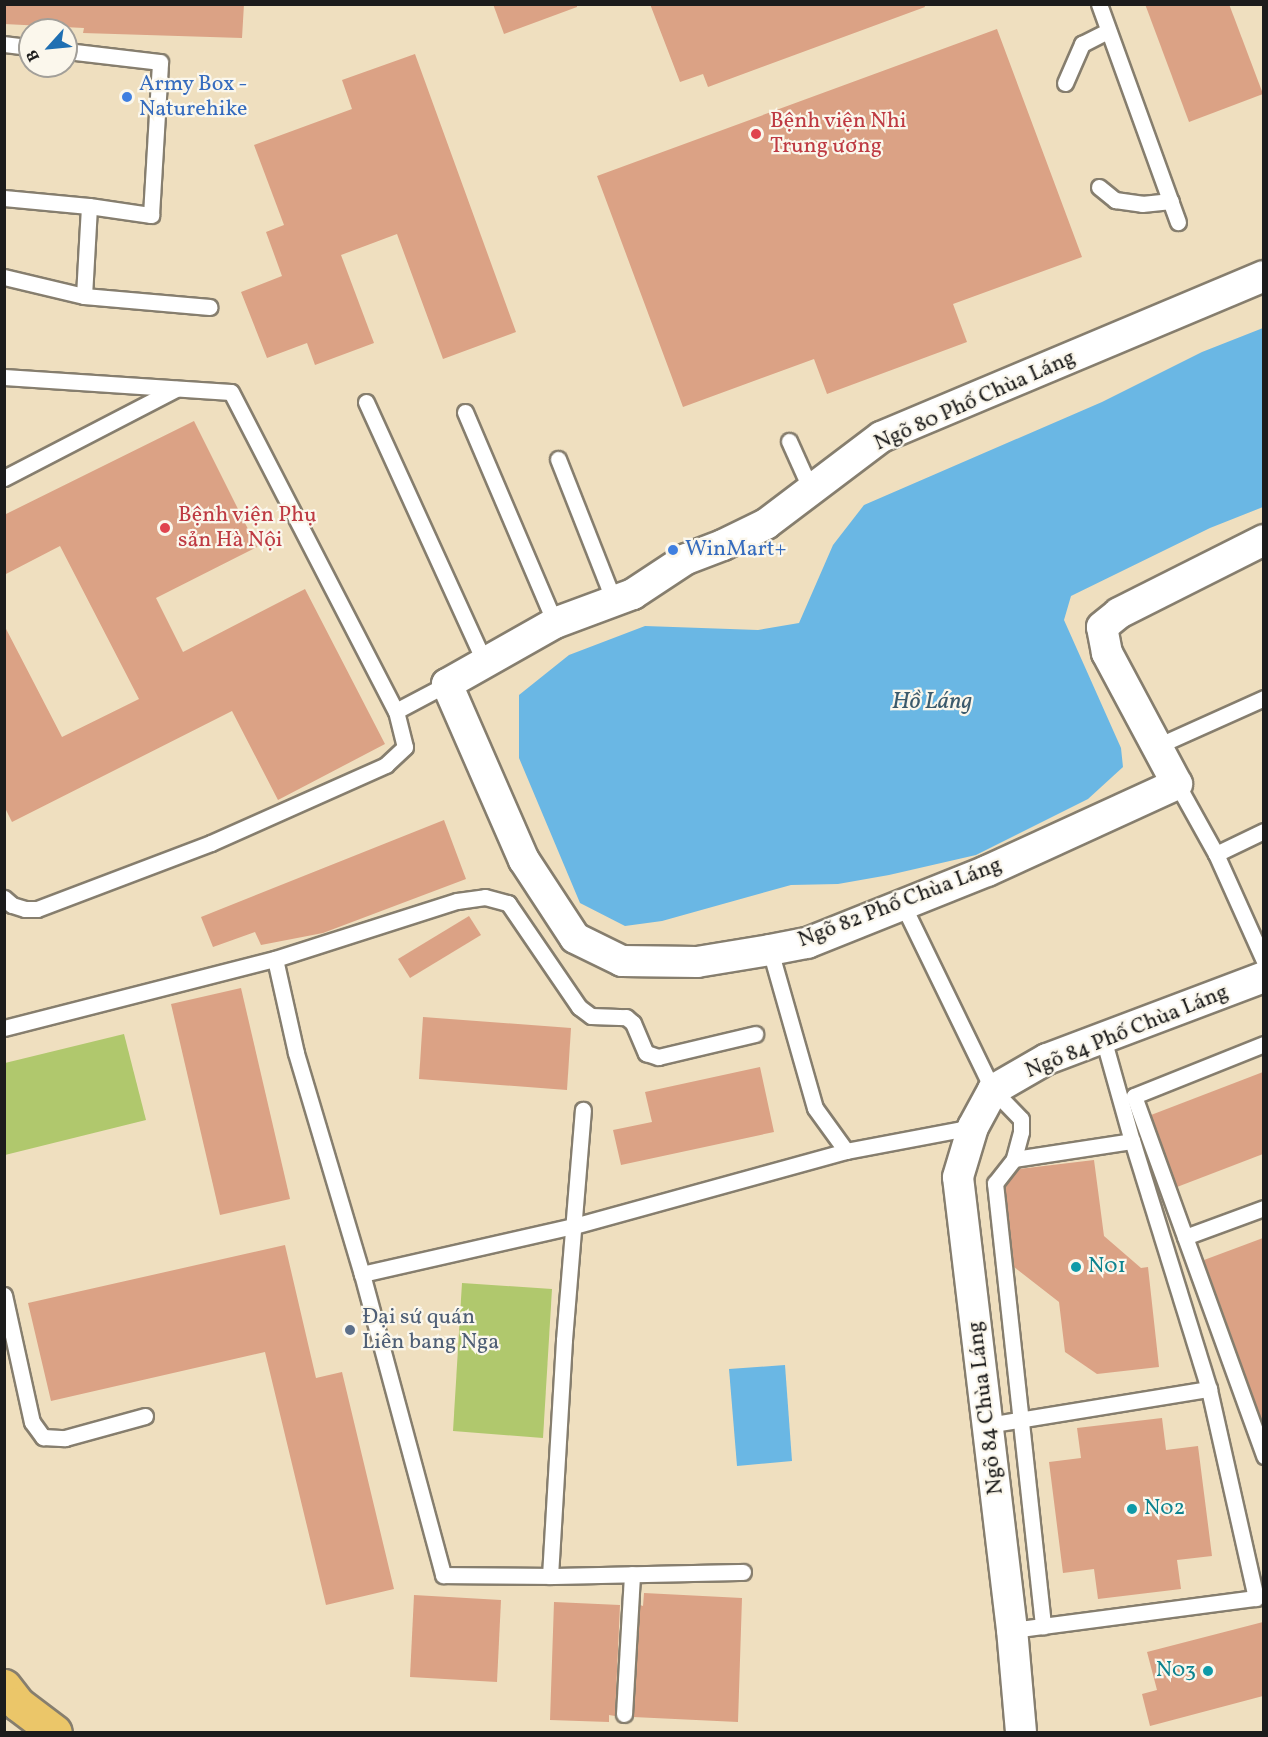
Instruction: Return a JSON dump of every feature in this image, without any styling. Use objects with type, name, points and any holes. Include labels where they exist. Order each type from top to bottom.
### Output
[{"type":"main road","points":[[4,1686],[18,1704],[55,1732]]},
{"type":"street","name":"Ngõ 80 Phố Chùa Láng","points":[[447,684],[555,623],[633,594],[686,559],[723,545],[766,524],[881,437],[1263,276]]},
{"type":"street","points":[[1176,784],[1107,653],[1102,627],[1119,613],[1263,540]]},
{"type":"street","name":"Ngõ 82 Phố Chùa Láng","points":[[447,684],[524,860],[574,938],[622,961],[697,962],[807,943],[987,871],[1176,784]]},
{"type":"street","name":"Ngõ 84 Phố Chùa Láng","points":[[993,1090],[1047,1059],[1263,977]]},
{"type":"street","name":"Ngõ 84 Chùa Láng","points":[[993,1090],[973,1127],[958,1177],[1012,1630],[1021,1732]]},
{"type":"lane","points":[[1099,4],[1178,222]]},
{"type":"lane","points":[[1065,83],[1082,44],[1108,32]]},
{"type":"lane","points":[[4,198],[89,206],[151,215],[160,62],[78,52]]},
{"type":"lane","points":[[1099,187],[1116,200],[1142,204],[1171,201]]},
{"type":"lane","points":[[84,296],[89,206]]},
{"type":"lane","points":[[4,277],[84,296],[210,306]]},
{"type":"lane","points":[[4,377],[231,392],[396,711],[405,747],[386,765],[211,843],[37,909],[25,909],[12,905],[4,898]]},
{"type":"lane","points":[[4,478],[176,389]]},
{"type":"lane","points":[[366,402],[485,663]]},
{"type":"lane","points":[[465,412],[555,623]]},
{"type":"lane","points":[[789,441],[811,490]]},
{"type":"lane","points":[[558,459],[614,601]]},
{"type":"lane","points":[[396,711],[447,684]]},
{"type":"lane","points":[[1155,747],[1263,698]]},
{"type":"lane","points":[[1176,784],[1216,854],[1263,961]]},
{"type":"lane","points":[[1216,854],[1263,831]]},
{"type":"lane","points":[[4,1028],[275,959],[457,901],[485,897],[508,903],[579,1007],[591,1016],[626,1017],[633,1023],[646,1053],[658,1057],[755,1034]]},
{"type":"lane","points":[[903,905],[993,1090],[1021,1119],[1021,1132],[1014,1159],[994,1183],[1042,1626]]},
{"type":"lane","points":[[770,950],[815,1108],[846,1151]]},
{"type":"lane","points":[[275,959],[296,1053],[362,1274],[443,1575],[550,1576],[743,1572]]},
{"type":"lane","points":[[1012,1630],[1256,1598],[1209,1389],[1132,1141],[1103,1038]]},
{"type":"lane","points":[[1263,1044],[1134,1096],[1263,1456]]},
{"type":"lane","points":[[550,1576],[583,1110]]},
{"type":"lane","points":[[362,1274],[574,1226],[846,1151],[973,1127]]},
{"type":"lane","points":[[1014,1159],[1132,1141]]},
{"type":"lane","points":[[1185,1237],[1263,1208]]},
{"type":"lane","points":[[4,1295],[32,1422],[43,1437],[65,1438],[145,1416]]},
{"type":"lane","points":[[988,1425],[1209,1389]]},
{"type":"lane","points":[[624,1714],[632,1574]]},
{"type":"green space","points":[[124,1034],[146,1120],[5,1155],[5,1063]]},
{"type":"green space","points":[[462,1283],[552,1289],[543,1438],[453,1431]]},
{"type":"water","name":"Hồ Láng","points":[[1263,328],[1263,507],[1210,528],[1071,596],[1064,620],[1121,748],[1123,767],[1088,799],[976,855],[889,875],[838,884],[791,885],[662,921],[625,926],[580,903],[519,758],[519,695],[569,655],[645,626],[758,630],[799,623],[833,545],[864,505],[1102,402],[1202,352]]},
{"type":"water","points":[[785,1365],[792,1461],[737,1466],[729,1369]]},
{"type":"building","points":[[4,4],[244,4],[242,38],[83,33],[84,28],[78,28],[78,18],[18,18],[18,25],[4,24]]},
{"type":"building","points":[[493,4],[577,4],[577,7],[504,34]]},
{"type":"building","points":[[650,4],[924,4],[925,7],[708,87],[703,74],[680,82]]},
{"type":"building","points":[[1145,4],[1229,4],[1263,94],[1189,122]]},
{"type":"building","points":[[997,29],[1082,257],[953,304],[967,342],[827,394],[814,359],[683,407],[597,176]]},
{"type":"building","points":[[415,54],[516,332],[443,359],[397,234],[341,255],[374,343],[315,365],[307,343],[267,358],[241,292],[282,276],[266,232],[284,225],[254,145],[352,109],[342,80]]},
{"type":"building","points":[[194,421],[257,547],[156,598],[183,652],[305,589],[385,744],[278,800],[232,711],[12,822],[4,806],[4,625],[62,737],[139,699],[60,546],[4,575],[4,515]]},
{"type":"building","points":[[444,820],[466,879],[323,933],[261,945],[255,932],[213,947],[201,917]]},
{"type":"building","points":[[469,916],[481,935],[410,978],[398,959]]},
{"type":"building","points":[[241,988],[290,1199],[220,1215],[171,1004]]},
{"type":"building","points":[[423,1017],[571,1028],[567,1090],[419,1079]]},
{"type":"building","points":[[760,1067],[774,1132],[621,1165],[613,1130],[652,1122],[645,1092]]},
{"type":"building","points":[[1263,1072],[1263,1154],[1177,1187],[1151,1115]]},
{"type":"building","name":"N01","points":[[1094,1160],[1104,1236],[1141,1268],[1148,1267],[1159,1367],[1097,1374],[1065,1352],[1059,1302],[1014,1267],[1005,1186],[1019,1169]]},
{"type":"building","points":[[1263,1238],[1263,1421],[1262,1421],[1204,1260]]},
{"type":"building","points":[[285,1245],[316,1378],[342,1372],[394,1589],[326,1605],[265,1352],[51,1401],[28,1303]]},
{"type":"building","name":"N02","points":[[1162,1418],[1166,1450],[1198,1446],[1212,1556],[1177,1560],[1181,1589],[1098,1599],[1094,1569],[1063,1573],[1049,1462],[1081,1458],[1077,1428]]},
{"type":"building","points":[[644,1593],[742,1598],[738,1722],[633,1717],[640,1605],[643,1606]]},
{"type":"building","points":[[414,1595],[501,1600],[497,1682],[410,1677]]},
{"type":"building","points":[[554,1602],[620,1605],[615,1716],[609,1715],[609,1722],[550,1720]]},
{"type":"building","name":"N03","points":[[1263,1622],[1263,1696],[1150,1726],[1142,1694],[1157,1690],[1147,1652]]},
{"type":"place","name":"Army Box - Naturehike","points":[[127,97]]},
{"type":"place","name":"Bệnh viện Nhi Trung ương","points":[[756,134]]},
{"type":"place","name":"Bệnh viện Phụ sản Hà Nội","points":[[165,528]]},
{"type":"place","name":"WinMart+","points":[[673,550]]},
{"type":"place","name":"N01","points":[[1076,1267]]},
{"type":"place","name":"Đại sứ quán Liên bang Nga","points":[[350,1330]]},
{"type":"place","name":"N02","points":[[1132,1509]]},
{"type":"place","name":"N03","points":[[1208,1671]]}]
